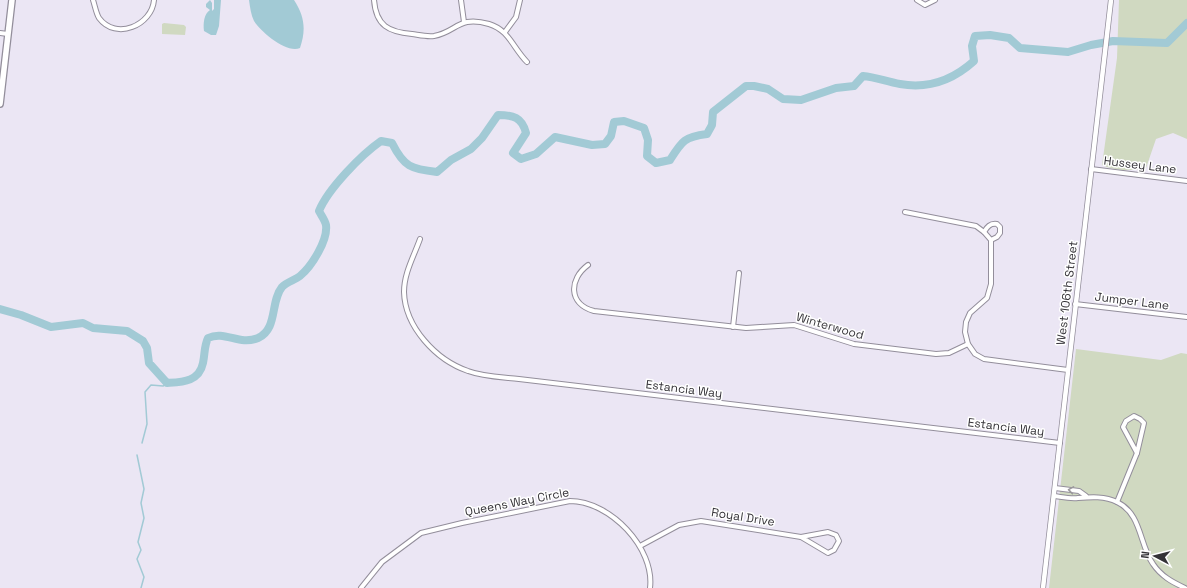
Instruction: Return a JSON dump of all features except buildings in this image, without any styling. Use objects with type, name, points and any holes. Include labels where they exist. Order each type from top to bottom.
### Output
[{"type":"main road","points":[[0,104],[12,0]]},
{"type":"street","points":[[93,0],[99,18],[103,22],[123,30],[135,26],[144,20],[152,10],[154,0]]},
{"type":"street","points":[[374,0],[376,15],[381,23],[390,30],[399,33],[430,36],[439,34],[464,22],[488,23],[505,32],[518,52],[527,62]]},
{"type":"street","points":[[461,0],[464,22]]},
{"type":"street","points":[[505,32],[516,17],[520,0]]},
{"type":"street","points":[[917,0],[925,5],[935,0]]},
{"type":"street","name":"West 106th Street","points":[[1043,588],[1111,0]]},
{"type":"street","points":[[0,33],[8,34]]},
{"type":"street","name":"Hussey Lane","points":[[1091,169],[1187,181]]},
{"type":"street","points":[[905,212],[970,225],[984,232],[990,240],[990,290],[987,298],[977,306],[968,318],[965,332],[968,344],[975,354],[984,359],[1068,370]]},
{"type":"street","points":[[984,232],[989,225],[996,224],[1000,227],[1000,233],[997,237],[990,240]]},
{"type":"street","name":"Estancia Way","points":[[420,239],[405,281],[404,292],[408,312],[419,334],[431,348],[446,361],[467,371],[519,379],[1060,443]]},
{"type":"street","name":"Winterwood","points":[[588,265],[576,278],[573,289],[579,302],[590,310],[732,327],[755,328],[794,325],[854,344],[936,354],[949,353],[968,344]]},
{"type":"street","points":[[732,327],[739,273]]},
{"type":"street","name":"Jumper Lane","points":[[1075,304],[1187,318]]},
{"type":"street","points":[[1117,502],[1137,453],[1143,432],[1144,423],[1137,417],[1131,417],[1126,421],[1124,427],[1137,453]]},
{"type":"street","points":[[1055,488],[1079,491],[1086,496],[1117,502],[1125,507],[1135,519],[1146,550],[1155,566],[1170,581],[1185,588]]},
{"type":"street","points":[[1054,496],[1078,498],[1086,496]]},
{"type":"street","name":"Queens Way Circle","points":[[361,588],[382,562],[421,534],[455,524],[563,502],[582,502],[599,509],[623,526],[640,546],[648,566],[650,588]]},
{"type":"street","name":"Royal Drive","points":[[640,546],[679,525],[700,521],[801,537],[828,532],[836,535],[838,545],[834,550],[828,553],[801,537]]},
{"type":"green space","points":[[1119,0],[1187,0],[1187,139],[1173,133],[1156,139],[1146,168],[1135,170],[1124,170],[1102,165],[1117,58]]},
{"type":"green space","points":[[162,24],[184,25],[186,27],[185,35],[162,34]]},
{"type":"green space","points":[[1076,349],[1161,360],[1181,353],[1187,354],[1187,588],[1049,588]]},
{"type":"water","points":[[210,0],[212,3],[212,11],[214,9],[214,0],[221,0],[219,26],[216,35],[211,35],[204,31],[204,19],[210,10],[206,7],[206,4]]},
{"type":"water","points":[[249,0],[294,0],[298,6],[304,29],[300,48],[288,48],[275,41],[262,31],[253,19]]},
{"type":"waterway","points":[[0,309],[21,315],[51,327],[83,323],[93,328],[127,331],[143,341],[147,348],[149,363],[167,383],[189,380],[198,374],[201,369],[208,338],[220,336],[251,340],[264,334],[271,322],[278,293],[282,287],[305,272],[322,245],[326,225],[319,211],[323,202],[346,173],[381,141],[392,143],[400,157],[414,168],[437,172],[451,160],[471,149],[482,138],[498,115],[512,116],[522,123],[526,133],[513,153],[521,159],[536,154],[555,137],[592,145],[605,144],[611,136],[614,122],[624,121],[644,128],[648,140],[647,156],[656,163],[670,160],[684,141],[693,137],[707,134],[712,125],[713,112],[746,86],[768,89],[783,99],[801,100],[836,88],[854,86],[863,76],[910,85],[930,84],[949,78],[966,68],[974,61],[972,46],[975,36],[990,35],[1009,38],[1020,48],[1068,52],[1091,45],[1113,41],[1167,43],[1187,23]]},
{"type":"waterway","points":[[142,443],[147,424],[145,392],[151,385],[163,386],[169,383]]},
{"type":"waterway","points":[[137,455],[144,489],[141,503],[144,518],[138,542],[141,550],[137,559],[144,577],[141,588]]}]
